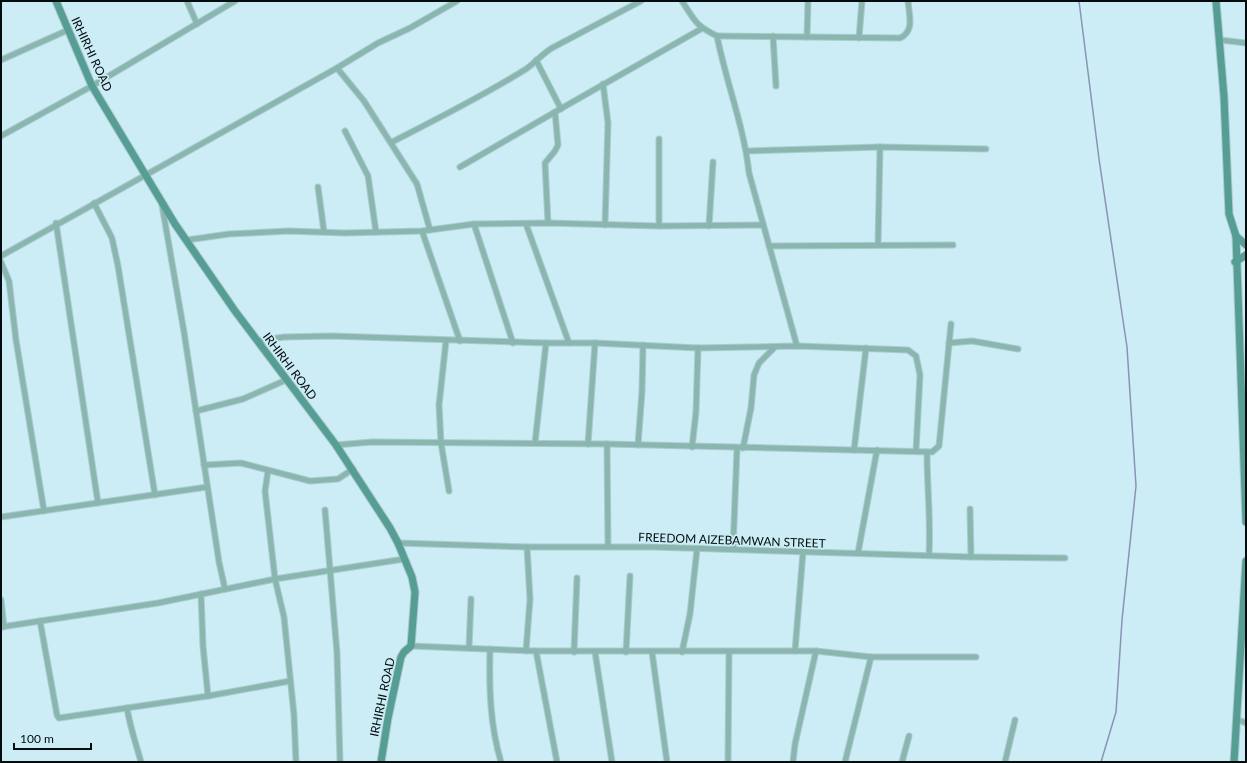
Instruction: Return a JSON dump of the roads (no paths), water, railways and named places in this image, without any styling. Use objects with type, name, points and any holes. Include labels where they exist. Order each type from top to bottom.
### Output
[{"type":"street","name":"IRHIRHI ROAD","points":[[56,1],[92,86],[161,202],[186,240],[286,380],[353,469],[398,543],[412,577],[415,592],[411,646],[404,652],[401,658],[388,718],[381,762]]},
{"type":"street","points":[[187,1],[197,24]]},
{"type":"street","points":[[1,136],[92,86],[236,1]]},
{"type":"street","points":[[1,256],[145,174],[337,68],[378,43],[410,28],[449,2],[457,1]]},
{"type":"street","points":[[392,142],[454,110],[527,68],[541,54],[641,1]]},
{"type":"street","points":[[682,1],[701,29],[716,36],[859,38],[900,38],[907,35],[910,30],[908,1]]},
{"type":"street","points":[[807,37],[808,1]]},
{"type":"street","points":[[859,38],[862,1]]},
{"type":"street","points":[[1216,1],[1228,156],[1230,214],[1236,236],[1235,262],[1245,444],[1246,522]]},
{"type":"street","points":[[460,167],[701,29]]},
{"type":"street","points":[[1,60],[68,30]]},
{"type":"street","points":[[716,36],[729,91],[746,151],[749,173],[797,346]]},
{"type":"street","points":[[773,36],[776,86]]},
{"type":"street","points":[[1220,40],[1246,43]]},
{"type":"street","points":[[536,60],[561,109]]},
{"type":"street","points":[[337,68],[364,101],[392,142],[417,184],[430,230]]},
{"type":"street","points":[[604,84],[608,123],[605,225]]},
{"type":"street","points":[[548,223],[545,163],[556,151],[558,145],[555,112]]},
{"type":"street","points":[[345,131],[368,176],[376,232]]},
{"type":"street","points":[[659,139],[659,226]]},
{"type":"street","points":[[746,151],[880,147],[986,149]]},
{"type":"street","points":[[878,245],[880,147]]},
{"type":"street","points":[[709,226],[713,162]]},
{"type":"street","points":[[318,187],[324,232]]},
{"type":"street","points":[[161,202],[184,332],[207,487],[226,589]]},
{"type":"street","points":[[94,203],[112,238],[118,266],[155,495]]},
{"type":"street","points":[[186,240],[229,234],[289,231],[422,231],[474,224],[548,223],[659,226],[763,225]]},
{"type":"street","points":[[56,224],[98,503]]},
{"type":"street","points":[[474,224],[512,342]]},
{"type":"street","points":[[526,224],[569,343]]},
{"type":"street","points":[[422,231],[460,341]]},
{"type":"street","points":[[1236,236],[1246,244]]},
{"type":"street","points":[[769,246],[953,245]]},
{"type":"street","points":[[1235,262],[1246,255]]},
{"type":"street","points":[[1,262],[9,281],[16,340],[44,511]]},
{"type":"street","points":[[336,445],[372,442],[607,444],[740,449],[935,451],[939,446],[951,324]]},
{"type":"street","points":[[258,341],[284,337],[332,336],[446,341],[595,343],[698,348],[797,346],[908,350],[916,356],[920,375],[916,451]]},
{"type":"street","points":[[446,341],[440,405],[441,443],[449,491]]},
{"type":"street","points":[[949,343],[972,341],[1018,350]]},
{"type":"street","points":[[535,444],[546,343]]},
{"type":"street","points":[[588,444],[595,343]]},
{"type":"street","points":[[638,445],[642,391],[643,345]]},
{"type":"street","points":[[733,549],[740,449],[751,408],[754,375],[759,364],[775,347]]},
{"type":"street","points":[[692,447],[696,412],[698,348]]},
{"type":"street","points":[[854,450],[866,348]]},
{"type":"street","points":[[196,411],[243,399],[286,380]]},
{"type":"street","points":[[607,444],[608,546]]},
{"type":"street","points":[[858,554],[876,450]]},
{"type":"street","points":[[927,452],[928,504],[931,529],[929,555]]},
{"type":"street","points":[[204,465],[241,463],[310,482],[338,478],[353,469]]},
{"type":"street","points":[[268,471],[265,491],[275,579],[284,617],[294,715],[296,762]]},
{"type":"street","points":[[1,517],[207,487]]},
{"type":"street","points":[[970,509],[971,557]]},
{"type":"street","points":[[325,510],[337,653],[340,762]]},
{"type":"street","name":"FREEDOM AIZEBAMWAN STREET","points":[[398,543],[608,546],[971,557],[1065,558]]},
{"type":"street","points":[[526,651],[530,599],[527,546]]},
{"type":"street","points":[[682,652],[690,614],[697,549]]},
{"type":"street","points":[[795,651],[803,552]]},
{"type":"street","points":[[1,600],[3,627],[158,603],[275,579],[404,559]]},
{"type":"street","points":[[1234,762],[1236,719],[1243,678],[1246,561]]},
{"type":"street","points":[[626,652],[630,576]]},
{"type":"street","points":[[574,652],[577,578]]},
{"type":"street","points":[[201,594],[203,646],[208,696]]},
{"type":"street","points":[[470,648],[471,599]]},
{"type":"street","points":[[40,621],[57,715],[59,718],[208,696],[290,681]]},
{"type":"street","points":[[411,646],[574,652],[816,651],[871,656],[976,658]]},
{"type":"street","points":[[490,649],[489,692],[492,725],[501,762]]},
{"type":"street","points":[[536,651],[557,762]]},
{"type":"street","points":[[793,762],[795,744],[816,651]]},
{"type":"street","points":[[595,652],[612,762]]},
{"type":"street","points":[[652,652],[667,762]]},
{"type":"street","points":[[728,762],[729,652]]},
{"type":"street","points":[[845,762],[871,656]]},
{"type":"street","points":[[127,708],[130,728],[141,762]]},
{"type":"street","points":[[1236,719],[1246,723]]},
{"type":"street","points":[[1005,762],[1015,720]]},
{"type":"street","points":[[902,762],[909,736]]},
{"type":"waterway","points":[[1079,1],[1099,159],[1127,347],[1136,486],[1122,620],[1116,712],[1101,762]]}]
